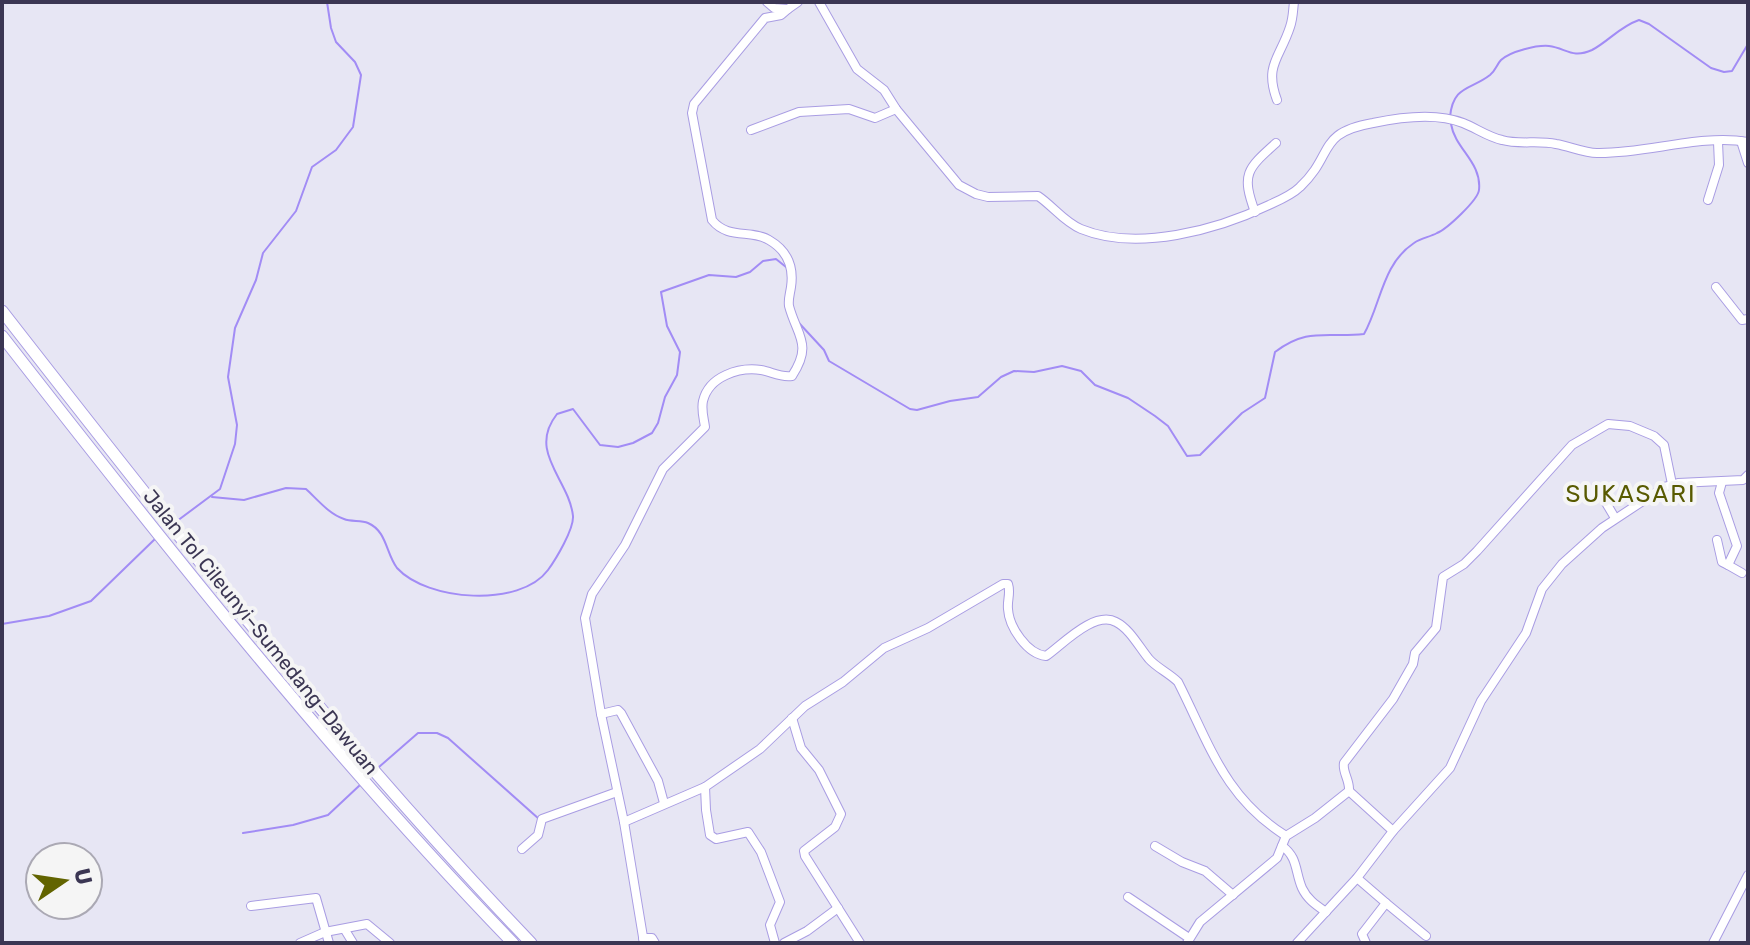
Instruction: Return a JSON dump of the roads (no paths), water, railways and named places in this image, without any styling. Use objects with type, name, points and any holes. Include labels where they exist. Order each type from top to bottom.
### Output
[{"type":"highway","name":"Jalan Tol Cileunyi–Sumedang–Dawuan","points":[[2,311],[312,697],[445,853],[531,943]]},
{"type":"highway","name":"Jalan Tol Cileunyi–Sumedang–Dawuan","points":[[2,336],[241,636],[340,754],[435,863],[513,943]]},
{"type":"street","points":[[767,2],[774,8],[788,9]]},
{"type":"street","points":[[655,943],[652,938],[644,941],[585,618],[592,594],[625,545],[663,469],[705,427],[703,400],[710,389],[735,370],[763,370],[792,376],[801,358],[803,342],[788,301],[792,271],[786,253],[766,238],[736,235],[718,228],[709,214],[692,113],[694,104],[765,18],[781,15],[798,2]]},
{"type":"street","points":[[819,2],[857,69],[884,90],[959,185],[988,197],[1038,196],[1064,219],[1080,229],[1096,233],[1166,237],[1204,230],[1255,212],[1298,190],[1317,169],[1335,135],[1376,122],[1443,118],[1465,123],[1501,140],[1553,143],[1593,153],[1634,153],[1700,142],[1744,141],[1748,163]]},
{"type":"street","points":[[1277,100],[1272,80],[1274,63],[1290,27],[1294,2]]},
{"type":"street","points":[[751,130],[799,112],[849,109],[875,118],[896,109]]},
{"type":"street","points":[[1708,200],[1719,165],[1718,142]]},
{"type":"street","points":[[1255,212],[1247,190],[1247,173],[1276,143]]},
{"type":"street","points":[[1716,287],[1742,320],[1748,319]]},
{"type":"street","points":[[1128,897],[1188,940],[1200,922],[1277,858],[1286,836],[1349,791],[1344,763],[1393,699],[1413,664],[1415,653],[1436,628],[1443,577],[1464,564],[1477,551],[1572,445],[1608,424],[1630,426],[1654,436],[1664,445],[1672,484]]},
{"type":"street","points":[[1297,943],[1450,768],[1481,701],[1526,633],[1542,589],[1551,576],[1615,518],[1672,484],[1746,478]]},
{"type":"street","points":[[1722,482],[1719,493],[1737,546],[1728,565]]},
{"type":"street","points":[[1596,486],[1615,518]]},
{"type":"street","points":[[1717,540],[1722,562],[1742,573]]},
{"type":"street","points":[[624,822],[705,787],[760,749],[805,706],[843,682],[884,648],[928,628],[1005,583],[1010,589],[1007,606],[1011,624],[1039,656],[1049,654],[1084,627],[1106,620],[1112,620],[1129,632],[1152,663],[1167,670],[1178,682],[1224,778],[1265,823],[1286,836]]},
{"type":"street","points":[[601,714],[618,710],[621,713],[653,771],[664,803]]},
{"type":"street","points":[[792,718],[801,748],[819,770],[841,814],[835,827],[804,851],[805,856],[860,943]]},
{"type":"street","points":[[705,787],[710,835],[716,839],[748,832],[761,852],[780,902],[770,925],[775,943]]},
{"type":"street","points":[[1349,791],[1393,831]]},
{"type":"street","points":[[522,849],[538,835],[542,819],[617,792]]},
{"type":"street","points":[[1155,846],[1205,871],[1233,895]]},
{"type":"street","points":[[1282,846],[1291,852],[1302,889],[1314,904],[1326,912]]},
{"type":"street","points":[[1713,943],[1748,875]]},
{"type":"street","points":[[1357,878],[1426,936]]},
{"type":"street","points":[[251,906],[316,898],[329,943]]},
{"type":"street","points":[[1366,943],[1362,934],[1386,903]]},
{"type":"street","points":[[784,943],[807,931],[838,908]]},
{"type":"street","points":[[300,943],[325,932],[367,924],[390,943]]},
{"type":"street","points":[[345,930],[353,943]]},
{"type":"waterway","points":[[173,524],[220,489],[235,444],[237,425],[228,377],[235,328],[256,280],[263,253],[296,211],[312,167],[336,150],[353,127],[361,75],[355,62],[336,42],[327,2]]},
{"type":"waterway","points":[[1450,117],[1459,94],[1490,75],[1501,60],[1511,54],[1544,46],[1574,53],[1585,52],[1639,20],[1711,68],[1724,72],[1732,71],[1748,44]]},
{"type":"waterway","points":[[799,323],[824,350],[829,361],[910,409],[978,397],[1001,377],[1014,371],[1034,372],[1062,366],[1081,371],[1095,385],[1128,398],[1168,426],[1187,456],[1200,455],[1242,413],[1265,398],[1275,352],[1308,336],[1364,334],[1389,273],[1403,252],[1417,241],[1442,230],[1477,195],[1479,180],[1476,171],[1457,141],[1451,124]]},
{"type":"waterway","points":[[212,497],[244,500],[286,488],[306,489],[339,517],[365,522],[379,531],[397,568],[429,588],[473,596],[517,590],[535,582],[548,570],[573,522],[570,503],[552,465],[546,441],[557,414],[573,409],[600,445],[618,447],[652,433],[677,375],[680,352],[667,326],[661,292],[709,275],[736,277],[750,272],[763,261],[776,259],[786,267]]},
{"type":"waterway","points":[[2,624],[49,616],[91,601],[156,538]]},
{"type":"waterway","points":[[379,767],[418,733],[437,733],[448,738],[539,819]]},
{"type":"waterway","points":[[243,833],[293,825],[328,815],[360,785]]},
{"type":"district","name":"SUKASARI","points":[[1631,494]]}]
